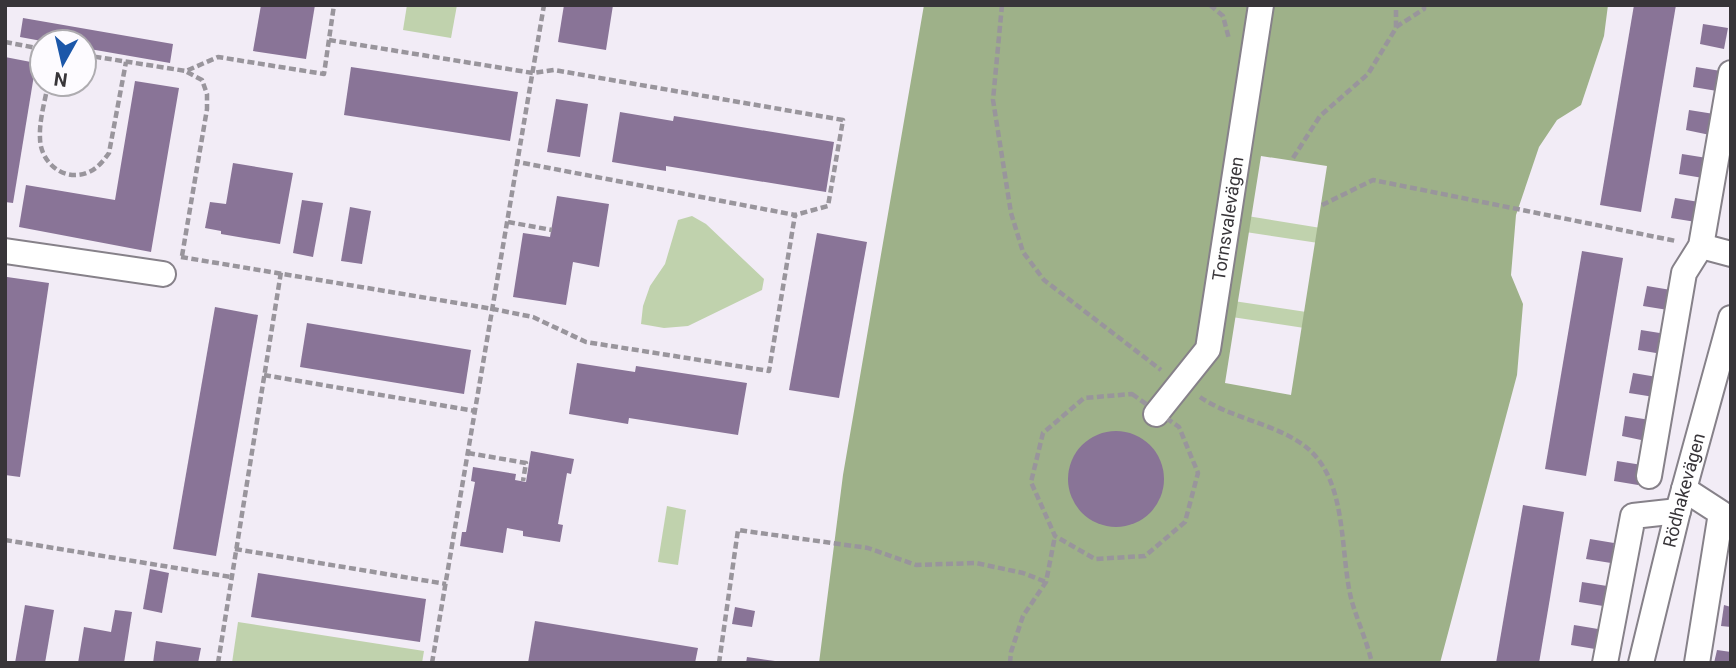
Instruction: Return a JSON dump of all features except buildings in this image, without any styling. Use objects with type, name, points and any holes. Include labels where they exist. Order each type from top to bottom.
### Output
[{"type":"street","name":"Tornsvalevägen","points":[[1158,413],[1208,349],[1261,5]]},
{"type":"street","points":[[1649,477],[1684,273],[1701,246],[1731,73]]},
{"type":"street","points":[[1701,246],[1731,254]]},
{"type":"street","points":[[5,251],[163,275]]},
{"type":"street","name":"Rödhakevägen","points":[[1641,663],[1681,500],[1731,318]]},
{"type":"street","points":[[1605,663],[1633,516],[1681,500],[1721,513],[1697,663]]},
{"type":"path","points":[[186,71],[218,57],[324,74],[334,5]]},
{"type":"path","points":[[432,663],[544,5]]},
{"type":"path","points":[[1002,5],[993,100],[1012,213],[1023,252],[1044,280],[1180,384],[1206,401],[1245,420],[1286,434],[1306,447],[1320,461],[1333,487],[1352,601],[1371,663]]},
{"type":"path","points":[[1396,5],[1396,28]]},
{"type":"path","points":[[1293,158],[1320,116],[1368,74],[1396,28],[1424,9],[1424,5]]},
{"type":"path","points":[[329,40],[533,73],[554,70],[843,120],[828,206],[795,215],[518,162]]},
{"type":"path","points":[[5,43],[28,47]]},
{"type":"path","points":[[98,57],[186,71],[202,80],[207,94],[208,109],[182,256],[163,275]]},
{"type":"path","points":[[46,98],[39,137],[49,164],[61,172],[89,172],[109,153],[126,62]]},
{"type":"path","points":[[1322,205],[1373,180],[1701,246]]},
{"type":"path","points":[[182,256],[493,309],[533,317],[586,342],[769,371],[795,215]]},
{"type":"path","points":[[508,222],[552,230]]},
{"type":"path","points":[[218,663],[281,272]]},
{"type":"path","points":[[264,375],[475,411]]},
{"type":"path","points":[[1010,663],[1023,616],[1046,582],[1055,536],[1031,482],[1043,433],[1084,398],[1132,394],[1179,427],[1198,473],[1185,522],[1145,556],[1095,559],[1055,536]]},
{"type":"path","points":[[468,453],[526,463],[523,481]]},
{"type":"path","points":[[719,663],[738,530],[868,548],[916,565],[976,563],[1023,573],[1046,582]]},
{"type":"path","points":[[5,540],[231,577]]},
{"type":"path","points":[[235,549],[446,584]]},
{"type":"green space","points":[[407,5],[457,5],[451,38],[403,30]]},
{"type":"green space","points":[[924,5],[1608,5],[1604,36],[1581,105],[1557,120],[1539,147],[1516,215],[1511,275],[1523,304],[1517,375],[1440,663],[819,663],[843,475]],"holes":[[[1261,156],[1327,166],[1291,395],[1225,383]]]},
{"type":"green space","points":[[1241,215],[1327,229],[1325,244],[1239,231]]},
{"type":"green space","points":[[692,216],[706,224],[764,279],[762,290],[688,326],[664,328],[641,324],[643,306],[650,286],[665,264],[678,220]]},
{"type":"green space","points":[[1227,300],[1313,313],[1311,329],[1225,316]]},
{"type":"green space","points":[[667,506],[686,510],[678,565],[658,562]]},
{"type":"green space","points":[[238,622],[424,651],[422,663],[232,663]]}]
